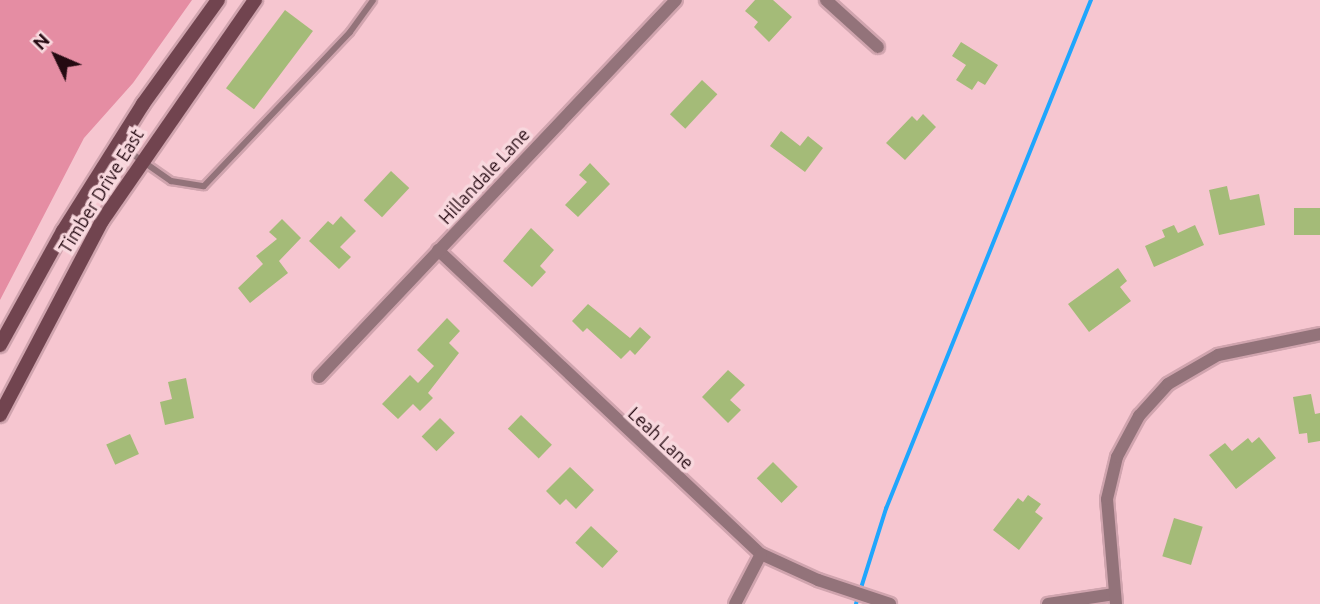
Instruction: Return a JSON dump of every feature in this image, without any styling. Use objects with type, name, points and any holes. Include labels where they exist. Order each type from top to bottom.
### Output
[{"type":"main road","name":"Timber Drive East","points":[[0,345],[118,144],[218,0]]},
{"type":"main road","name":"Timber Drive East","points":[[0,415],[59,297],[142,160],[255,0]]},
{"type":"street","name":"Hillandale Lane","points":[[319,377],[676,0]]},
{"type":"street","points":[[826,0],[878,47]]},
{"type":"street","name":"Leah Lane","points":[[438,250],[761,554],[818,580],[890,604]]},
{"type":"street","points":[[1048,604],[1115,599],[1107,499],[1117,457],[1139,416],[1168,384],[1218,355],[1320,334]]},
{"type":"street","points":[[735,604],[761,554]]},
{"type":"lane","points":[[118,144],[171,181],[204,186],[350,32],[373,0]]},
{"type":"shaded area","points":[[0,0],[192,0],[133,83],[84,138],[0,300]]},
{"type":"building","points":[[755,0],[773,0],[792,17],[769,42],[754,27],[758,22],[745,11]]},
{"type":"building","points":[[285,10],[313,31],[254,109],[226,88]]},
{"type":"building","points":[[961,42],[998,65],[985,85],[978,81],[972,90],[956,80],[966,65],[952,56]]},
{"type":"building","points":[[702,80],[717,94],[685,129],[670,114]]},
{"type":"building","points":[[923,114],[936,127],[905,160],[886,143],[912,116],[917,121]]},
{"type":"building","points":[[781,131],[800,146],[808,136],[823,148],[805,172],[770,146]]},
{"type":"building","points":[[590,163],[610,184],[578,217],[565,205],[587,182],[579,175]]},
{"type":"building","points":[[391,171],[409,188],[382,217],[364,200]]},
{"type":"building","points":[[1227,186],[1230,200],[1259,194],[1265,225],[1219,235],[1209,190]]},
{"type":"building","points":[[1294,208],[1320,208],[1320,235],[1294,235]]},
{"type":"building","points":[[341,216],[356,231],[340,247],[351,257],[339,269],[309,241],[328,221],[333,225]]},
{"type":"building","points":[[282,219],[301,238],[279,261],[288,273],[250,303],[238,288],[263,264],[256,256],[277,239],[269,232]]},
{"type":"building","points":[[1174,225],[1178,233],[1195,225],[1204,245],[1154,267],[1145,246],[1165,237],[1162,230]]},
{"type":"building","points":[[531,228],[554,250],[540,266],[546,272],[532,287],[503,261]]},
{"type":"building","points":[[1118,268],[1127,281],[1120,287],[1131,301],[1089,332],[1068,304]]},
{"type":"building","points":[[588,304],[630,338],[640,327],[651,337],[635,355],[630,350],[621,359],[587,328],[583,332],[572,321]]},
{"type":"building","points":[[447,318],[460,331],[449,343],[459,353],[428,393],[433,398],[420,411],[413,404],[398,419],[382,404],[410,375],[418,383],[434,366],[417,350]]},
{"type":"building","points":[[728,370],[745,385],[730,400],[741,410],[728,423],[702,397]]},
{"type":"building","points":[[186,378],[194,418],[165,425],[160,402],[172,399],[168,382]]},
{"type":"building","points":[[1311,394],[1315,414],[1320,413],[1320,441],[1308,443],[1307,433],[1299,434],[1293,397]]},
{"type":"building","points":[[521,415],[552,445],[539,459],[508,429]]},
{"type":"building","points":[[440,418],[455,433],[436,451],[422,436]]},
{"type":"building","points":[[130,434],[139,454],[115,465],[106,445]]},
{"type":"building","points":[[1259,437],[1276,458],[1236,489],[1209,455],[1225,443],[1232,451],[1248,438],[1252,443]]},
{"type":"building","points":[[773,462],[798,487],[781,503],[757,478]]},
{"type":"building","points":[[570,467],[594,490],[576,509],[566,499],[560,505],[546,491]]},
{"type":"building","points":[[1028,495],[1041,504],[1035,512],[1043,518],[1019,550],[993,530],[1018,498],[1023,502]]},
{"type":"building","points":[[1174,518],[1203,527],[1191,565],[1162,556]]},
{"type":"building","points":[[591,526],[618,551],[602,568],[575,543]]},
{"type":"waterway","points":[[856,604],[886,509],[1091,0]]}]
